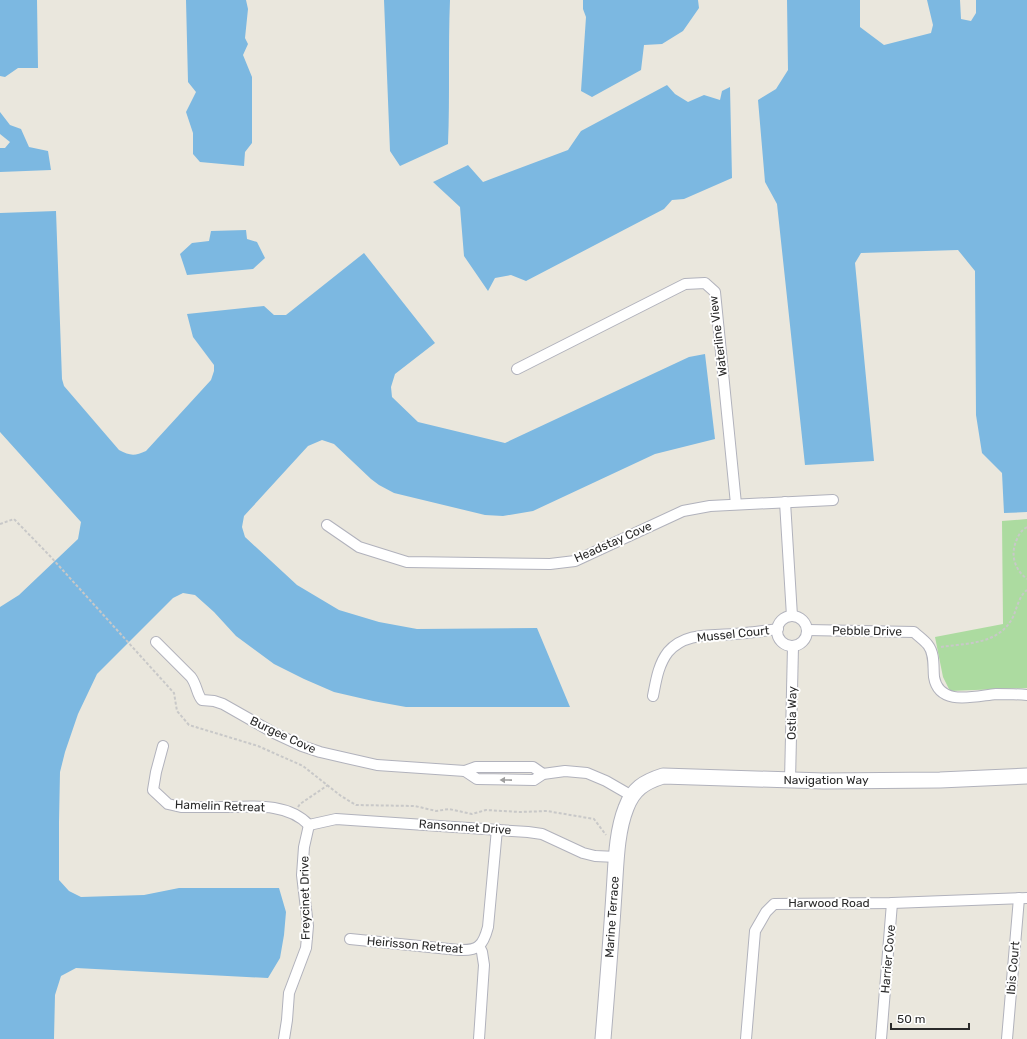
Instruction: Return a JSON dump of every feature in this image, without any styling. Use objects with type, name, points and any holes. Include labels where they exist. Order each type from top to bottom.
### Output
[{"type":"street","name":"Waterline View","points":[[517,369],[685,284],[705,283],[715,292],[736,504]]},
{"type":"street","name":"Headstay Cove","points":[[327,525],[359,547],[407,562],[550,564],[575,561],[683,511],[710,506],[736,504],[833,500]]},
{"type":"street","points":[[785,502],[792,616]]},
{"type":"street","points":[[792,616],[797,617],[804,622],[807,630],[806,636],[802,642],[793,646],[788,645],[780,639],[778,629],[783,620],[792,616]]},
{"type":"street","name":"Mussel Court","points":[[653,696],[659,668],[668,653],[679,642],[698,636],[778,629]]},
{"type":"street","name":"Pebble Drive","points":[[807,630],[914,632],[928,645],[933,656],[935,683],[941,692],[955,698],[996,694],[1027,695]]},
{"type":"street","name":"Burgee Cove","points":[[156,642],[195,683],[199,697],[202,700],[214,701],[223,704],[274,733],[302,746],[339,757],[377,765],[465,771],[476,767],[533,767],[543,774],[565,771],[586,773],[606,781],[632,796]]},
{"type":"street","name":"Ostia Way","points":[[790,781],[793,646]]},
{"type":"street","name":"Hamelin Retreat","points":[[163,746],[153,790],[168,804],[181,807],[269,806],[295,815],[310,825]]},
{"type":"street","name":"Navigation Way","points":[[632,796],[639,787],[651,780],[663,776],[790,781],[940,780],[1027,776]]},
{"type":"street","name":"Marine Terrace","points":[[603,1039],[617,857],[621,824],[632,796]]},
{"type":"street","name":"Ransonnet Drive","points":[[310,825],[336,818],[528,832],[542,834],[583,853],[595,856],[617,857]]},
{"type":"street","name":"Freycinet Drive","points":[[284,1039],[287,1020],[288,993],[306,948],[308,926],[302,875],[304,847],[310,825]]},
{"type":"street","name":"Heirisson Retreat","points":[[350,939],[459,950],[468,950],[479,946],[485,938],[488,927],[497,829]]},
{"type":"street","name":"Harwood Road","points":[[746,1039],[755,931],[766,912],[774,904],[892,903],[1023,898]]},
{"type":"street","name":"Ibis Court","points":[[1007,1039],[1023,898]]},
{"type":"street","name":"Harrier Cove","points":[[881,1039],[892,903]]},
{"type":"street","points":[[479,946],[482,952],[484,965],[479,1039]]},
{"type":"path","points":[[0,524],[14,518],[50,556],[174,693],[177,711],[189,725],[258,746],[288,758],[304,766],[341,796],[356,805],[415,806],[436,811],[449,809],[472,814],[486,810],[520,812],[547,811],[594,819],[606,836],[621,824]]},
{"type":"path","points":[[1027,527],[1019,535],[1013,547],[1014,560],[1017,569],[1027,579]]},
{"type":"path","points":[[929,648],[968,644],[990,639],[1003,630],[1012,620],[1022,594],[1027,590]]},
{"type":"path","points":[[295,815],[300,804],[328,785]]},
{"type":"green space","points":[[1027,519],[1027,688],[950,691],[943,677],[935,637],[1003,624],[1002,521]]},
{"type":"water","points":[[0,0],[37,0],[38,68],[18,68],[5,77],[0,76]]},
{"type":"water","points":[[186,0],[246,0],[248,9],[245,38],[248,44],[243,55],[252,77],[252,143],[245,152],[244,166],[200,162],[193,154],[193,133],[186,112],[196,92],[188,82]]},
{"type":"water","points":[[384,0],[450,0],[448,144],[400,166],[390,151]]},
{"type":"water","points":[[583,0],[698,0],[699,8],[683,31],[662,44],[644,45],[641,70],[592,97],[581,91],[586,17],[583,9]]},
{"type":"water","points":[[787,0],[860,0],[860,27],[884,45],[931,33],[933,25],[927,0],[960,0],[961,19],[971,21],[976,13],[976,0],[1027,0],[1027,512],[1004,513],[1002,473],[982,453],[976,415],[975,271],[958,250],[861,253],[855,263],[874,461],[805,465],[777,204],[765,182],[758,100],[776,89],[788,70]]},
{"type":"water","points":[[667,85],[675,94],[688,102],[704,95],[720,100],[722,91],[730,87],[732,178],[684,199],[672,200],[664,209],[526,281],[511,275],[495,278],[488,291],[464,256],[460,207],[433,182],[468,165],[483,182],[568,150],[581,131]]},
{"type":"water","points":[[0,112],[10,125],[21,129],[29,147],[48,151],[51,170],[0,172],[0,148],[5,148],[10,142],[0,134]]},
{"type":"water","points":[[56,211],[62,379],[64,386],[119,450],[126,453],[132,455],[146,451],[211,380],[214,365],[193,337],[187,314],[264,306],[274,315],[286,315],[364,253],[435,343],[395,374],[391,387],[392,397],[418,422],[505,443],[689,357],[705,354],[715,439],[655,454],[533,511],[503,516],[485,515],[394,493],[371,479],[334,444],[322,440],[308,446],[244,516],[242,527],[245,537],[297,585],[339,610],[379,622],[417,629],[537,628],[570,707],[406,707],[334,692],[274,664],[236,636],[214,612],[195,595],[183,593],[173,598],[97,674],[78,714],[60,772],[59,880],[69,891],[81,897],[144,895],[179,888],[279,888],[286,912],[280,958],[268,978],[76,968],[61,976],[55,995],[54,1039],[0,1039],[0,607],[19,595],[78,539],[81,522],[0,432],[0,213]]},
{"type":"water","points":[[246,230],[247,239],[257,242],[265,258],[253,269],[187,275],[180,254],[192,243],[209,241],[211,231]]}]
